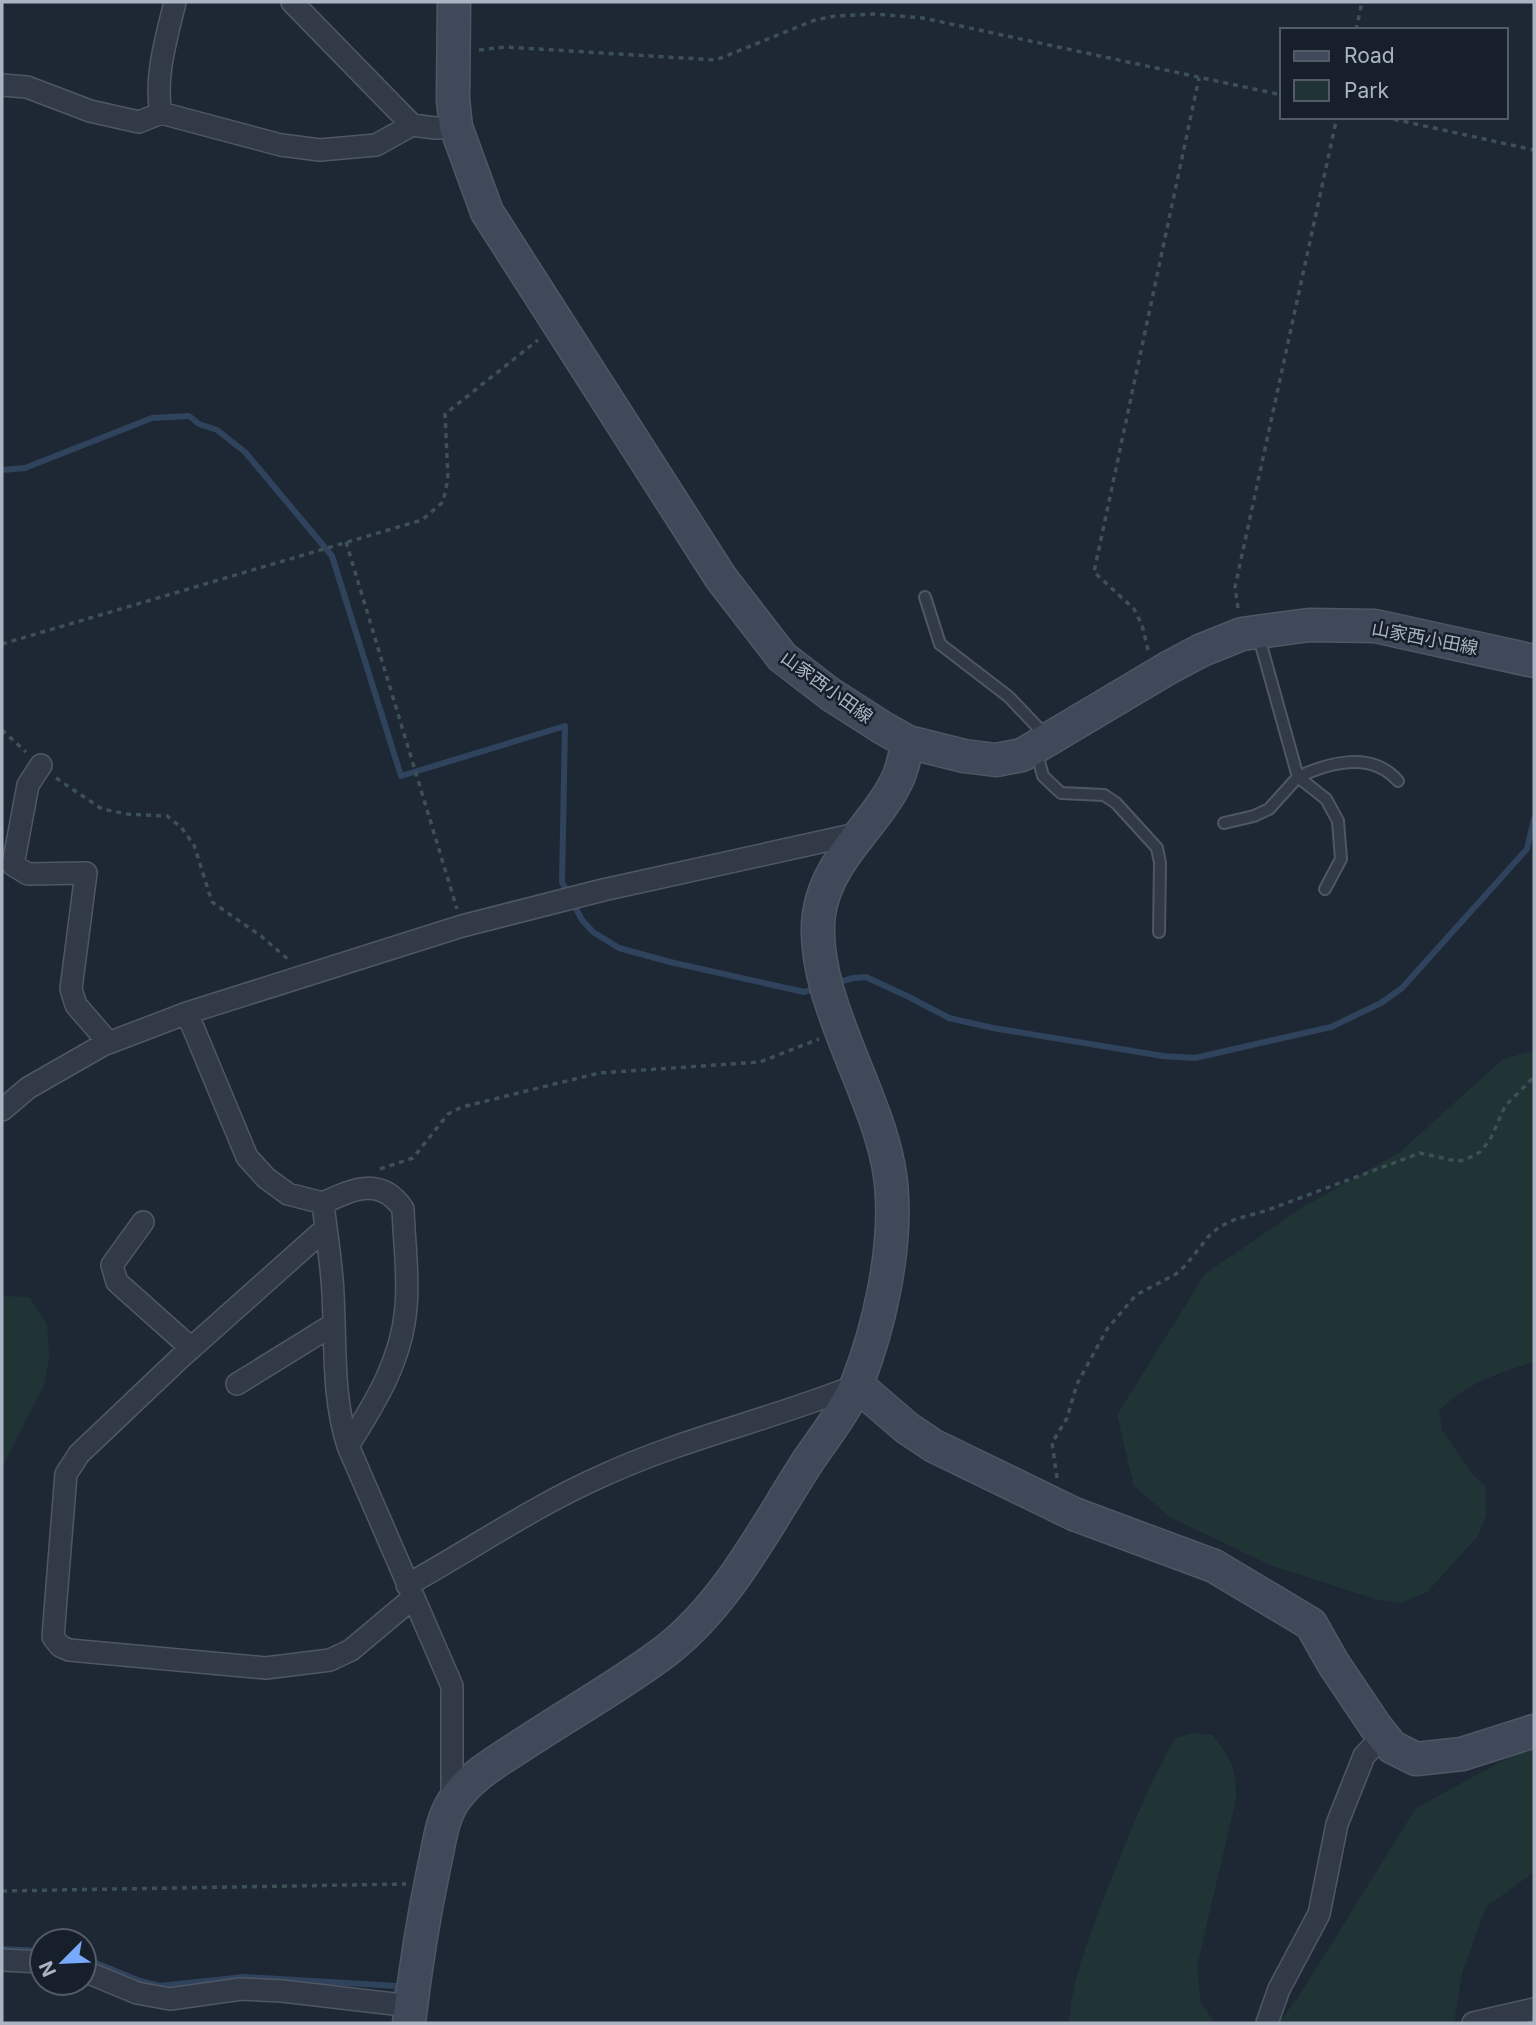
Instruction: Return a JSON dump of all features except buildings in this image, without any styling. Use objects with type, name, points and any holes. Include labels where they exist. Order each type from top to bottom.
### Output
[{"type":"street","points":[[161,113],[158,98],[166,38],[175,2]]},
{"type":"street","points":[[292,2],[412,125]]},
{"type":"street","name":"山家西小田線","points":[[454,2],[453,100],[456,127],[487,212],[698,544],[782,657],[830,694],[908,742],[964,756],[996,760],[1022,755],[1202,650],[1249,633],[1309,625],[1375,626],[1534,661]]},
{"type":"street","points":[[2,85],[27,87],[90,111],[139,122],[161,113],[281,145],[320,150],[376,145],[412,125],[456,127]]},
{"type":"street","points":[[98,1977],[137,1993],[170,1999],[241,1989],[282,1991],[410,2014],[431,1883],[443,1826],[452,1803],[467,1784],[489,1766],[668,1649],[715,1604],[856,1385],[883,1292],[892,1236],[892,1197],[884,1143],[841,1027],[821,957],[819,914],[832,874],[841,858],[877,813],[898,779],[908,742]]},
{"type":"street","points":[[41,765],[28,785],[13,865],[28,874],[86,873],[71,989],[76,1005],[108,1042]]},
{"type":"street","points":[[2,1110],[28,1088],[108,1042],[187,1013],[462,926],[603,890],[861,833]]},
{"type":"street","points":[[187,1013],[247,1157],[266,1178],[288,1194],[323,1203],[365,1188],[376,1188],[387,1191],[403,1209],[407,1286],[400,1341],[379,1396],[348,1446]]},
{"type":"street","points":[[323,1203],[333,1293],[339,1418],[348,1446],[452,1686],[452,1803]]},
{"type":"street","points":[[143,1222],[112,1265],[117,1282],[191,1348]]},
{"type":"street","points":[[326,1228],[191,1348],[79,1454],[66,1474],[54,1637],[60,1646],[69,1650],[266,1668],[330,1660],[351,1650],[410,1592],[534,1510],[601,1476],[655,1454],[817,1401],[856,1385]]},
{"type":"street","points":[[237,1384],[334,1324]]},
{"type":"street","points":[[856,1385],[907,1428],[934,1446],[1061,1508],[1214,1566],[1311,1624],[1333,1663],[1392,1747],[1416,1759],[1462,1754],[1534,1731]]},
{"type":"street","points":[[1267,2023],[1279,1989],[1320,1914],[1337,1824],[1359,1768],[1364,1756],[1383,1736]]},
{"type":"street","points":[[2,1960],[28,1961]]},
{"type":"street","points":[[1473,2023],[1534,2009]]},
{"type":"lane","points":[[925,597],[940,644],[1009,697],[1042,743],[1043,776],[1061,793],[1104,795],[1116,803],[1157,848],[1160,863],[1159,932]]},
{"type":"lane","points":[[1249,633],[1298,777],[1326,799],[1338,821],[1341,859],[1325,889]]},
{"type":"lane","points":[[1224,823],[1254,817],[1269,809],[1298,777],[1319,767],[1360,760],[1390,771],[1398,781]]},
{"type":"path","points":[[1356,28],[1362,2]]},
{"type":"path","points":[[453,54],[506,47],[716,60],[816,20],[875,14],[923,18],[1280,95]]},
{"type":"path","points":[[1157,675],[1142,625],[1134,609],[1094,572],[1199,78]]},
{"type":"path","points":[[1249,633],[1235,587],[1337,119]]},
{"type":"path","points":[[1393,119],[1534,150]]},
{"type":"path","points":[[2,644],[422,520],[443,502],[448,479],[445,414],[559,324]]},
{"type":"path","points":[[346,542],[462,926]]},
{"type":"path","points":[[2,730],[65,785],[102,808],[127,814],[167,816],[181,827],[194,845],[212,902],[261,936],[289,960],[298,978]]},
{"type":"path","points":[[378,1169],[413,1158],[448,1114],[462,1107],[599,1073],[760,1062],[819,1039],[841,1027]]},
{"type":"path","points":[[1061,1508],[1052,1443],[1067,1418],[1077,1384],[1091,1354],[1107,1329],[1136,1295],[1176,1273],[1219,1227],[1236,1219],[1265,1211],[1408,1156],[1420,1153],[1456,1161],[1480,1153],[1490,1140],[1506,1106],[1534,1077]]},
{"type":"path","points":[[2,1891],[431,1883]]},
{"type":"green space","points":[[1534,1050],[1534,1362],[1471,1386],[1439,1411],[1442,1430],[1472,1474],[1485,1486],[1486,1515],[1477,1537],[1427,1592],[1401,1603],[1375,1599],[1270,1565],[1170,1517],[1134,1486],[1117,1415],[1205,1274],[1303,1207],[1399,1153],[1502,1060]]},
{"type":"green space","points":[[2,1296],[29,1297],[47,1324],[49,1358],[44,1385],[2,1467]]},
{"type":"green space","points":[[1192,1733],[1212,1735],[1232,1765],[1236,1788],[1236,1799],[1197,1966],[1201,2003],[1215,2023],[1069,2023],[1083,1955],[1138,1813],[1175,1739]]},
{"type":"green space","points":[[1534,1746],[1534,1872],[1486,1907],[1462,1973],[1454,2023],[1274,2023],[1281,2020],[1301,1993],[1416,1808]]},
{"type":"waterway","points":[[2,470],[25,468],[152,418],[189,416],[199,424],[217,430],[245,452],[332,556],[401,776],[565,726],[562,882],[582,920],[593,932],[619,948],[670,962],[804,992],[816,988]]},
{"type":"waterway","points":[[836,983],[866,977],[949,1018],[993,1028],[1163,1056],[1195,1058],[1331,1027],[1381,1003],[1402,988],[1527,849],[1534,819]]},
{"type":"waterway","points":[[2,1949],[28,1950]]},
{"type":"waterway","points":[[98,1964],[160,1986],[244,1977],[397,1986],[396,2001]]}]
